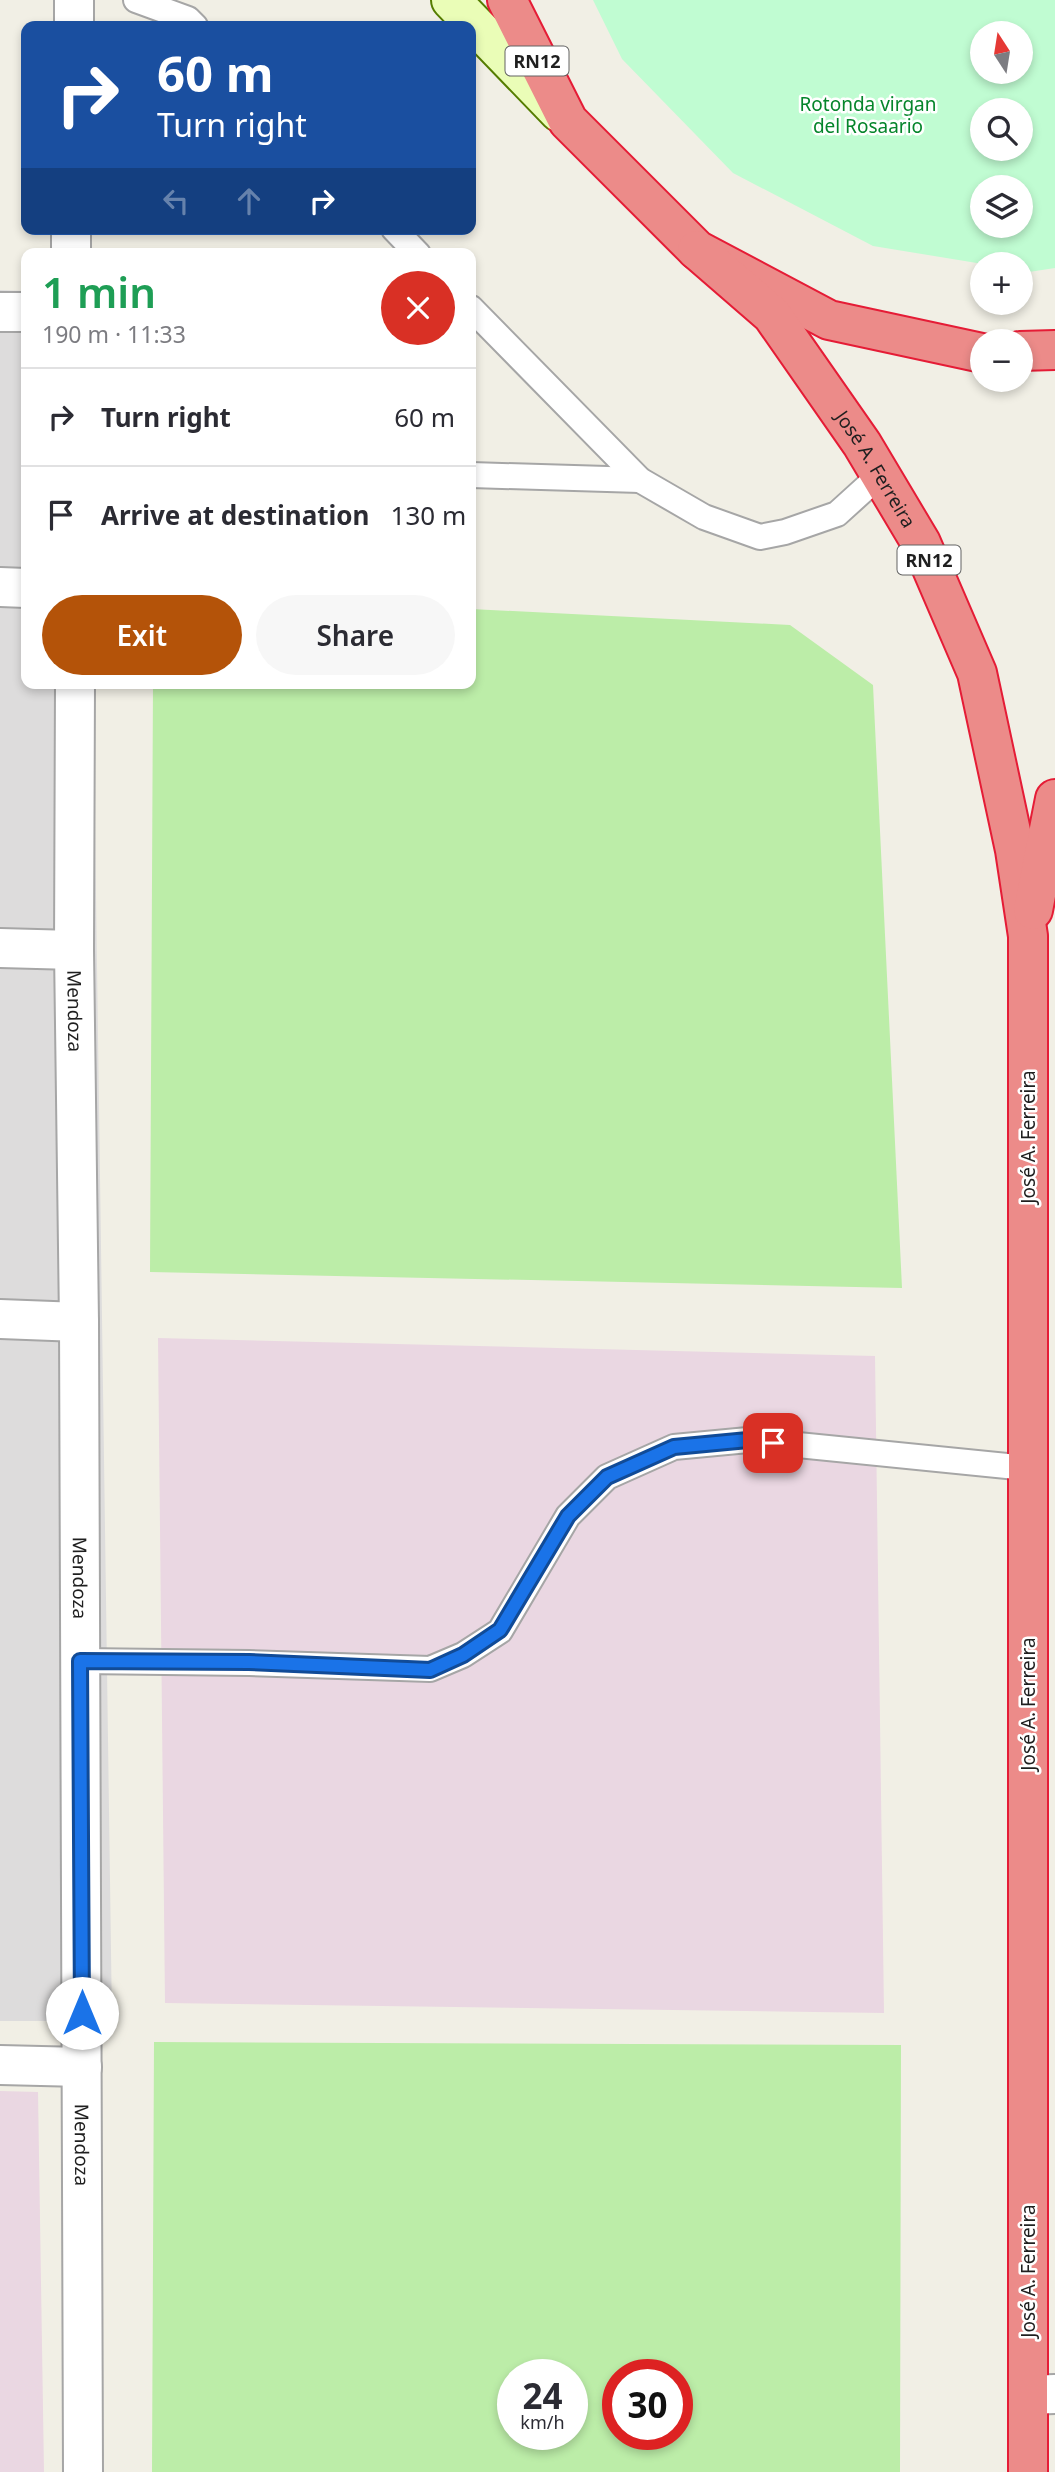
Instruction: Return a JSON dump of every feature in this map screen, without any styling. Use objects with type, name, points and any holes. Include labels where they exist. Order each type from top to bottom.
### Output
[{"type":"highway","name":"RN12","points":[[507,0],[568,121],[697,250],[829,320],[970,350]]},
{"type":"highway","name":"José A. Ferreira","points":[[697,250],[772,315],[862,444],[921,542],[978,673],[1015,850],[1027,936],[1027,1468],[1042,2394],[1028,2472]]},
{"type":"highway","points":[[1033,351],[1055,350]]},
{"type":"highway","name":"José A. Ferreira","points":[[1027,936],[1055,799]]},
{"type":"street","points":[[74,0],[74,21]]},
{"type":"street","points":[[451,0],[471,21]]},
{"type":"street","points":[[476,26],[568,121]]},
{"type":"street","points":[[0,312],[21,312]]},
{"type":"street","points":[[0,587],[21,588]]},
{"type":"street","name":"Mendoza","points":[[75,689],[74,950],[79,1322],[83,2472]]},
{"type":"street","points":[[0,948],[74,950]]},
{"type":"street","points":[[0,1319],[79,1322]]},
{"type":"street","points":[[0,2065],[82,2067]]},
{"type":"lane","points":[[136,0],[190,21]]},
{"type":"lane","points":[[400,235],[412,248]]},
{"type":"lane","points":[[476,313],[640,480],[704,517],[760,537],[785,532],[837,514],[880,475]]},
{"type":"lane","points":[[476,475],[640,480]]},
{"type":"lane","points":[[80,1661],[249,1662],[430,1670],[463,1655],[500,1630],[568,1516],[607,1477],[674,1447],[748,1440],[1027,1468]]},
{"type":"shaded area","points":[[0,290],[21,291],[21,689],[93,689],[112,2021],[0,2021]]},
{"type":"shaded area","points":[[158,1338],[875,1356],[884,2013],[165,2003]]},
{"type":"shaded area","points":[[0,2091],[38,2092],[44,2472],[0,2472]]},
{"type":"green space","name":"Rotonda virgan del Rosaario","points":[[593,0],[1055,0],[1055,268],[1033,271],[1033,252],[970,252],[970,262],[873,246],[733,173],[622,59]]},
{"type":"green space","points":[[476,609],[790,625],[873,685],[902,1288],[150,1272],[153,689],[476,689]]},
{"type":"green space","points":[[154,2042],[901,2045],[900,2472],[152,2472]]},
{"type":"route","points":[[82,2013],[80,1661],[249,1662],[430,1670],[463,1655],[500,1630],[568,1516],[607,1477],[674,1447],[748,1440],[773,1443]]}]
